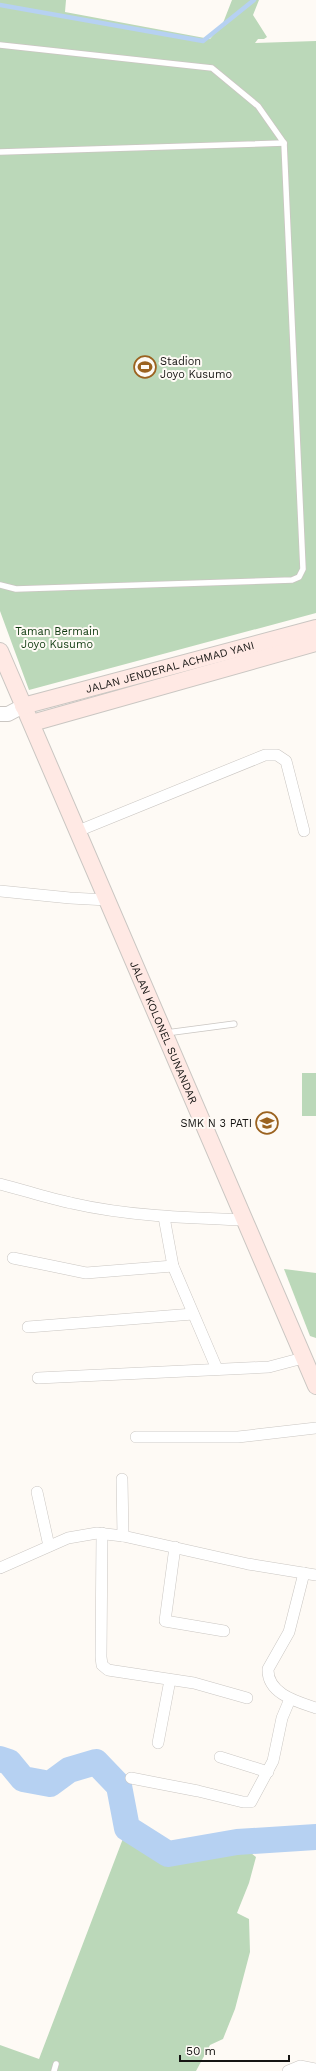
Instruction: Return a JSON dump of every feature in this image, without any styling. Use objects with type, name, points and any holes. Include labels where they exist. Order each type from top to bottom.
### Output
[{"type":"main road","name":"JALAN JENDERAL ACHMAD YANI","points":[[23,706],[316,628]]},
{"type":"main road","name":"JALAN JENDERAL ACHMAD YANI","points":[[32,723],[316,643]]},
{"type":"main road","name":"JALAN KOLONEL SUNANDAR","points":[[0,651],[244,1220],[309,1358],[316,1386]]},
{"type":"street","points":[[4,714],[23,706]]},
{"type":"street","points":[[4,714],[32,723]]},
{"type":"street","points":[[78,831],[265,755],[277,755],[286,761],[304,831]]},
{"type":"street","points":[[0,890],[70,898],[106,900]]},
{"type":"street","points":[[0,1184],[72,1203],[164,1216],[244,1220]]},
{"type":"street","points":[[164,1216],[173,1266],[217,1369]]},
{"type":"street","points":[[13,1258],[86,1273],[173,1266]]},
{"type":"street","points":[[28,1327],[193,1314]]},
{"type":"street","points":[[38,1378],[99,1377],[269,1367],[309,1358]]},
{"type":"street","points":[[136,1438],[238,1437],[316,1428]]},
{"type":"street","points":[[122,1479],[123,1536]]},
{"type":"street","points":[[37,1492],[49,1546]]},
{"type":"street","points":[[102,1533],[102,1665],[108,1670],[209,1686],[217,1691],[247,1698]]},
{"type":"street","points":[[0,1568],[75,1536],[102,1533],[123,1536],[248,1564],[316,1575]]},
{"type":"street","points":[[174,1547],[165,1621],[224,1631]]},
{"type":"street","points":[[304,1573],[289,1632],[268,1669],[268,1674],[272,1684],[290,1699],[316,1708]]},
{"type":"street","points":[[158,1743],[170,1680]]},
{"type":"street","points":[[131,1778],[248,1803],[254,1799],[273,1760],[282,1718],[290,1699]]},
{"type":"street","points":[[220,1757],[268,1772]]},
{"type":"street","points":[[288,2071],[300,2066],[316,2069]]},
{"type":"lane","points":[[0,45],[212,68],[258,106],[284,143],[303,569],[299,577],[292,580],[16,589],[0,585]]},
{"type":"lane","points":[[0,152],[284,143]]},
{"type":"lane","points":[[164,1033],[234,1024]]},
{"type":"lane","points":[[54,2071],[56,2064]]},
{"type":"green space","name":"Taman Bermain Joyo Kusumo","points":[[0,0],[66,0],[65,12],[210,39],[223,23],[232,0],[259,0],[253,15],[267,37],[264,39],[258,39],[255,43],[316,41],[316,613],[29,690],[0,611]]},
{"type":"green space","points":[[302,1073],[316,1073],[316,1116],[302,1116]]},
{"type":"green space","points":[[284,1269],[316,1273],[316,1338],[310,1336]]},
{"type":"green space","points":[[127,1828],[168,1854],[237,1842],[256,1857],[249,1883],[237,1913],[249,1919],[250,1952],[235,2009],[223,2039],[210,2045],[196,2071],[0,2071],[0,2045],[39,2059]]},
{"type":"waterway","points":[[0,5],[203,41],[254,0]]},
{"type":"waterway","points":[[0,1759],[9,1762],[23,1779],[50,1784],[69,1770],[96,1762],[119,1786],[127,1828],[168,1854],[237,1842],[316,1837]]},
{"type":"place","name":"Stadion Joyo Kusumo","points":[[145,367]]},
{"type":"place","name":"SMK N 3 PATI","points":[[267,1123]]}]
